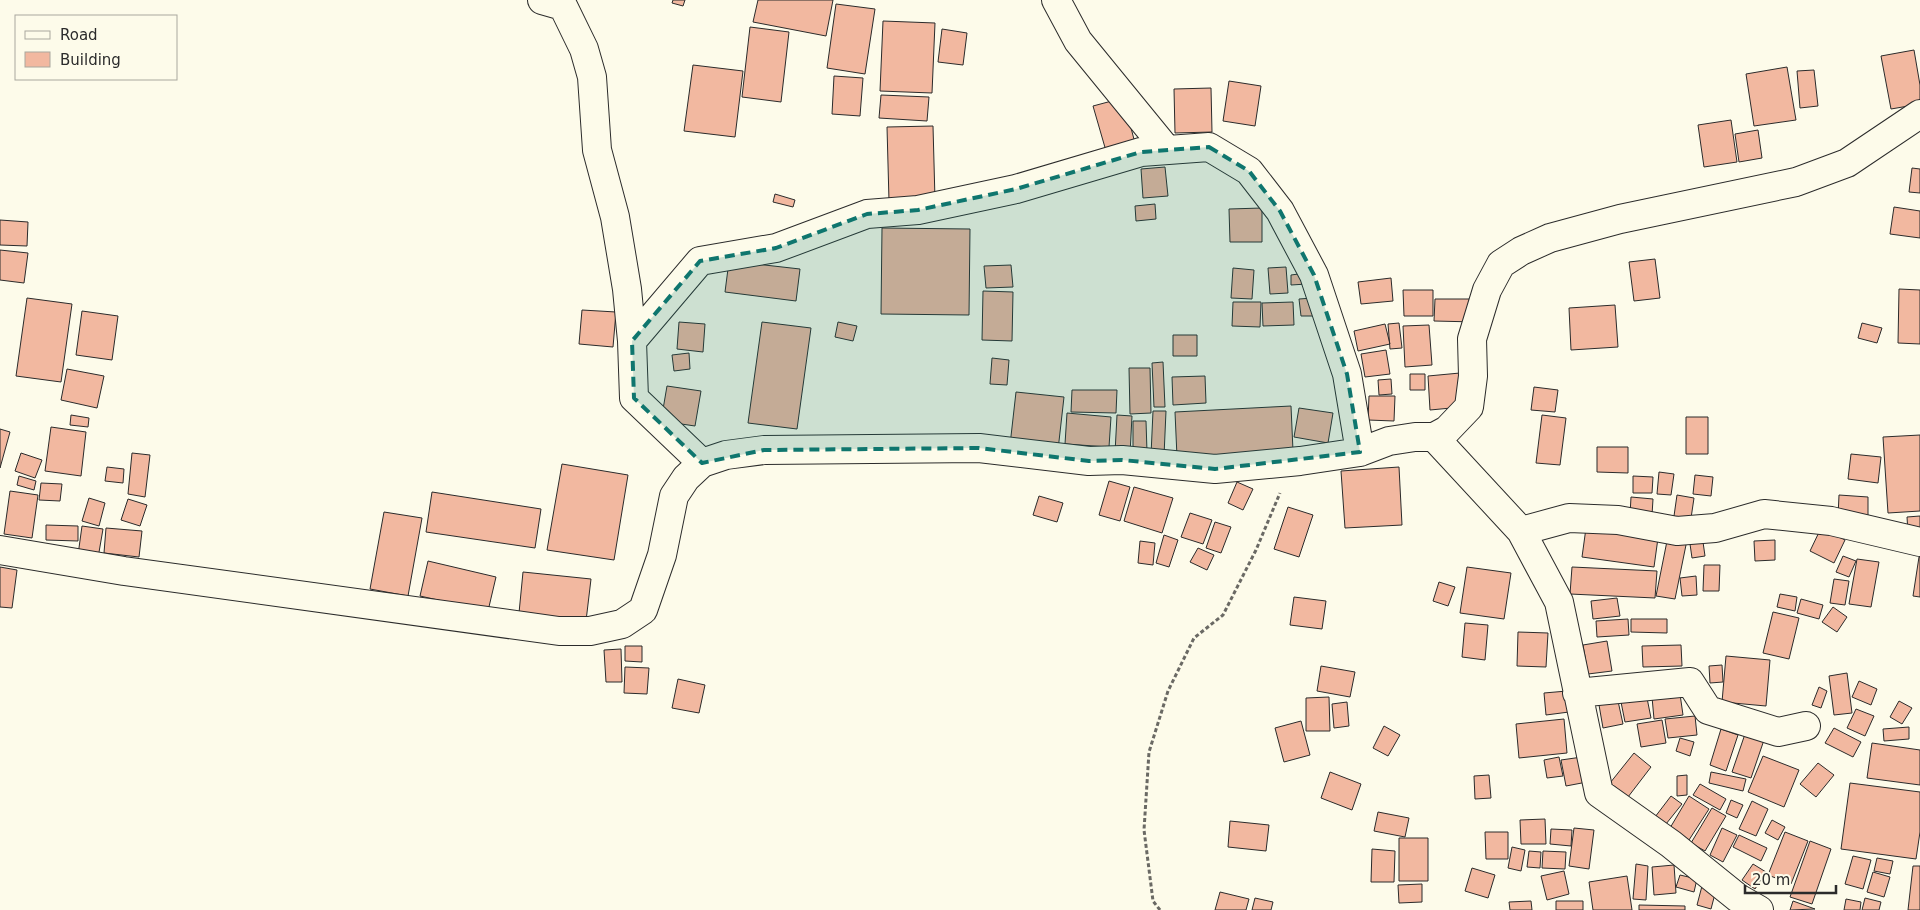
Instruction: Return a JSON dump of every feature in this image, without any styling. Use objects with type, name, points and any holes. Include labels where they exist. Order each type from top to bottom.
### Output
[{"type":"street","points":[[542,0],[563,6],[584,49],[592,77],[597,150],[615,217],[627,289],[632,341],[634,398],[702,463]]},
{"type":"street","points":[[1056,0],[1078,41],[1167,150]]},
{"type":"street","points":[[0,550],[144,574],[549,629],[590,632],[622,624],[643,610],[662,555],[674,496],[686,478],[702,463],[726,456],[764,450],[979,448],[1089,461],[1122,460],[1215,470],[1300,461],[1360,452],[1389,441],[1415,437],[1434,437],[1446,430],[1469,407],[1473,376],[1472,339],[1487,290],[1501,264],[1521,251],[1550,238],[1620,219],[1796,182],[1847,163],[1920,114]]},
{"type":"street","points":[[632,341],[700,261],[776,248],[868,214],[918,210],[1016,189],[1141,152],[1209,147],[1249,171],[1280,211],[1314,275],[1347,374],[1360,452]]},
{"type":"street","points":[[1434,437],[1521,531],[1559,602],[1599,793],[1671,844],[1738,898],[1759,910]]},
{"type":"street","points":[[1521,531],[1569,518],[1618,520],[1677,531],[1715,528],[1764,514],[1831,521],[1920,542]]},
{"type":"street","points":[[1577,693],[1690,682],[1708,710],[1778,732],[1806,726]]},
{"type":"path","points":[[1160,910],[1153,901],[1144,830],[1149,752],[1168,691],[1194,638],[1223,615],[1256,550],[1285,481],[1300,461]]},
{"type":"highlighted area","points":[[1209,147],[1249,171],[1280,211],[1314,275],[1347,374],[1360,452],[1215,469],[1122,460],[1089,461],[979,448],[764,450],[702,463],[634,398],[632,341],[700,261],[776,248],[867,214],[918,210],[1016,189],[1141,152]]},
{"type":"building","points":[[673,0],[685,0],[683,6],[672,3]]},
{"type":"building","points":[[758,0],[833,0],[826,36],[753,22]]},
{"type":"building","points":[[836,4],[875,9],[865,74],[827,68]]},
{"type":"building","points":[[883,21],[935,23],[932,93],[880,91]]},
{"type":"building","points":[[750,27],[789,32],[781,102],[742,97]]},
{"type":"building","points":[[942,29],[967,33],[963,65],[938,62]]},
{"type":"building","points":[[1914,50],[1920,85],[1920,104],[1891,109],[1881,56]]},
{"type":"building","points":[[693,65],[743,71],[735,137],[684,131]]},
{"type":"building","points":[[1787,67],[1796,120],[1754,126],[1746,74]]},
{"type":"building","points":[[1814,70],[1818,106],[1800,108],[1797,71]]},
{"type":"building","points":[[834,76],[863,78],[860,116],[832,114]]},
{"type":"building","points":[[1229,81],[1261,86],[1255,126],[1223,121]]},
{"type":"building","points":[[1211,88],[1212,132],[1175,133],[1174,89]]},
{"type":"building","points":[[881,95],[929,97],[927,121],[879,118]]},
{"type":"building","points":[[1123,98],[1135,143],[1106,151],[1093,106]]},
{"type":"building","points":[[1731,120],[1737,162],[1704,167],[1698,125]]},
{"type":"building","points":[[933,126],[935,200],[889,201],[887,127]]},
{"type":"building","points":[[1758,130],[1762,158],[1739,162],[1735,134]]},
{"type":"building","points":[[1165,167],[1168,196],[1143,198],[1141,169]]},
{"type":"building","points":[[1912,168],[1920,169],[1920,193],[1909,192]]},
{"type":"building","points":[[775,194],[795,200],[793,207],[773,202]]},
{"type":"building","points":[[1155,204],[1156,219],[1136,221],[1135,206]]},
{"type":"building","points":[[1894,207],[1920,211],[1920,238],[1890,234]]},
{"type":"building","points":[[1262,208],[1262,242],[1230,242],[1229,209]]},
{"type":"building","points":[[0,220],[28,222],[27,246],[0,245]]},
{"type":"building","points":[[882,228],[970,229],[969,315],[881,314]]},
{"type":"building","points":[[0,250],[28,253],[24,283],[0,280]]},
{"type":"building","points":[[1655,259],[1660,298],[1634,301],[1629,262]]},
{"type":"building","points":[[729,261],[800,269],[796,301],[725,292]]},
{"type":"building","points":[[1011,265],[1013,287],[986,288],[984,266]]},
{"type":"building","points":[[1286,267],[1288,293],[1270,294],[1268,268]]},
{"type":"building","points":[[1233,268],[1254,270],[1252,299],[1231,298]]},
{"type":"building","points":[[1306,273],[1307,284],[1291,285],[1291,275]]},
{"type":"building","points":[[1391,278],[1393,301],[1361,304],[1358,282]]},
{"type":"building","points":[[1899,289],[1920,290],[1920,344],[1898,343]]},
{"type":"building","points":[[1403,290],[1433,290],[1433,316],[1404,316]]},
{"type":"building","points":[[983,291],[1013,292],[1012,341],[982,340]]},
{"type":"building","points":[[27,298],[72,304],[61,382],[16,376]]},
{"type":"building","points":[[1313,298],[1314,316],[1301,316],[1299,299]]},
{"type":"building","points":[[1435,299],[1476,299],[1476,322],[1434,321]]},
{"type":"building","points":[[1233,302],[1261,302],[1260,327],[1232,326]]},
{"type":"building","points":[[1293,302],[1294,325],[1263,326],[1262,303]]},
{"type":"building","points":[[1615,305],[1618,347],[1571,350],[1569,308]]},
{"type":"building","points":[[582,310],[616,312],[613,347],[579,344]]},
{"type":"building","points":[[82,311],[118,316],[112,360],[76,355]]},
{"type":"building","points":[[679,322],[705,324],[703,352],[677,349]]},
{"type":"building","points":[[762,322],[811,328],[797,429],[748,423]]},
{"type":"building","points":[[838,322],[857,326],[853,341],[835,337]]},
{"type":"building","points":[[1399,323],[1402,348],[1390,349],[1388,324]]},
{"type":"building","points":[[1862,323],[1882,328],[1877,343],[1858,338]]},
{"type":"building","points":[[1385,324],[1390,344],[1358,351],[1354,331]]},
{"type":"building","points":[[1429,325],[1432,365],[1405,367],[1403,326]]},
{"type":"building","points":[[1173,335],[1197,335],[1197,356],[1173,356]]},
{"type":"building","points":[[1386,350],[1390,374],[1365,377],[1361,354]]},
{"type":"building","points":[[689,353],[690,369],[674,371],[672,355]]},
{"type":"building","points":[[992,358],[1009,360],[1007,385],[990,384]]},
{"type":"building","points":[[1163,362],[1165,407],[1154,407],[1152,363]]},
{"type":"building","points":[[1129,368],[1150,368],[1151,413],[1130,414]]},
{"type":"building","points":[[67,369],[104,376],[97,408],[61,400]]},
{"type":"building","points":[[1460,373],[1462,407],[1430,410],[1428,376]]},
{"type":"building","points":[[1410,374],[1425,374],[1425,390],[1410,390]]},
{"type":"building","points":[[1205,376],[1206,403],[1173,405],[1172,377]]},
{"type":"building","points":[[1391,379],[1392,394],[1379,395],[1378,380]]},
{"type":"building","points":[[667,386],[701,391],[695,426],[661,421]]},
{"type":"building","points":[[1534,387],[1558,390],[1555,412],[1531,410]]},
{"type":"building","points":[[1072,390],[1117,390],[1116,413],[1071,412]]},
{"type":"building","points":[[1016,392],[1064,397],[1058,450],[1010,445]]},
{"type":"building","points":[[1369,396],[1395,396],[1394,421],[1368,420]]},
{"type":"building","points":[[1291,406],[1293,451],[1177,457],[1175,412]]},
{"type":"building","points":[[1299,408],[1333,413],[1328,443],[1294,437]]},
{"type":"building","points":[[1153,411],[1166,411],[1164,456],[1151,455]]},
{"type":"building","points":[[1067,413],[1111,417],[1109,447],[1065,444]]},
{"type":"building","points":[[71,415],[89,418],[88,427],[70,425]]},
{"type":"building","points":[[1117,415],[1132,416],[1130,454],[1115,453]]},
{"type":"building","points":[[1542,415],[1566,418],[1560,465],[1536,463]]},
{"type":"building","points":[[1686,417],[1708,417],[1708,454],[1686,454]]},
{"type":"building","points":[[1133,421],[1146,421],[1147,452],[1133,452]]},
{"type":"building","points":[[51,427],[86,432],[81,476],[45,471]]},
{"type":"building","points":[[0,429],[10,432],[0,468]]},
{"type":"building","points":[[1920,435],[1920,511],[1888,513],[1883,437]]},
{"type":"building","points":[[1597,447],[1628,447],[1628,473],[1597,472]]},
{"type":"building","points":[[21,453],[42,460],[35,478],[15,471]]},
{"type":"building","points":[[132,453],[150,455],[145,497],[128,494]]},
{"type":"building","points":[[1851,454],[1881,457],[1878,483],[1848,479]]},
{"type":"building","points":[[562,464],[628,475],[614,560],[547,550]]},
{"type":"building","points":[[107,467],[124,469],[123,483],[105,481]]},
{"type":"building","points":[[1399,467],[1402,525],[1345,528],[1341,471]]},
{"type":"building","points":[[1659,472],[1674,474],[1671,495],[1657,494]]},
{"type":"building","points":[[1695,475],[1713,477],[1711,496],[1693,494]]},
{"type":"building","points":[[19,476],[36,481],[34,490],[17,485]]},
{"type":"building","points":[[1633,476],[1653,477],[1652,493],[1633,493]]},
{"type":"building","points":[[1109,481],[1130,487],[1120,521],[1099,515]]},
{"type":"building","points":[[1237,482],[1253,489],[1243,510],[1228,503]]},
{"type":"building","points":[[41,483],[62,484],[60,501],[39,500]]},
{"type":"building","points":[[1134,487],[1173,498],[1162,533],[1124,521]]},
{"type":"building","points":[[10,491],[38,495],[32,538],[4,534]]},
{"type":"building","points":[[432,492],[541,509],[535,548],[426,532]]},
{"type":"building","points":[[1677,495],[1694,498],[1690,525],[1673,523]]},
{"type":"building","points":[[1839,495],[1868,497],[1868,518],[1838,517]]},
{"type":"building","points":[[1039,496],[1063,503],[1057,522],[1033,515]]},
{"type":"building","points":[[1631,497],[1653,499],[1652,515],[1630,515]]},
{"type":"building","points":[[89,498],[105,503],[99,526],[82,521]]},
{"type":"building","points":[[128,499],[147,505],[140,526],[121,520]]},
{"type":"building","points":[[1288,507],[1313,515],[1299,557],[1274,549]]},
{"type":"building","points":[[384,512],[422,518],[408,596],[370,589]]},
{"type":"building","points":[[1190,513],[1212,520],[1203,544],[1181,537]]},
{"type":"building","points":[[1920,516],[1920,533],[1908,533],[1907,517]]},
{"type":"building","points":[[1215,522],[1231,527],[1221,553],[1206,548]]},
{"type":"building","points":[[46,525],[78,526],[78,541],[46,540]]},
{"type":"building","points":[[82,526],[103,529],[98,558],[78,555]]},
{"type":"building","points":[[106,528],[142,531],[139,557],[104,553]]},
{"type":"building","points":[[1586,528],[1658,538],[1654,567],[1582,557]]},
{"type":"building","points":[[1821,528],[1845,540],[1834,563],[1810,551]]},
{"type":"building","points":[[1164,535],[1178,540],[1169,567],[1156,563]]},
{"type":"building","points":[[1668,536],[1687,540],[1675,599],[1656,596]]},
{"type":"building","points":[[1775,540],[1775,560],[1755,561],[1754,541]]},
{"type":"building","points":[[1140,541],[1155,543],[1153,565],[1138,563]]},
{"type":"building","points":[[1703,542],[1705,556],[1692,558],[1690,544]]},
{"type":"building","points":[[1198,548],[1214,555],[1207,570],[1190,562]]},
{"type":"building","points":[[1843,556],[1856,561],[1849,577],[1836,572]]},
{"type":"building","points":[[1920,557],[1920,597],[1913,596]]},
{"type":"building","points":[[1857,559],[1879,562],[1871,607],[1849,604]]},
{"type":"building","points":[[428,561],[496,577],[488,611],[420,596]]},
{"type":"building","points":[[1704,565],[1720,565],[1719,591],[1703,591]]},
{"type":"building","points":[[0,567],[17,570],[12,608],[0,607]]},
{"type":"building","points":[[1467,567],[1511,573],[1504,619],[1460,613]]},
{"type":"building","points":[[1572,567],[1657,571],[1655,598],[1570,594]]},
{"type":"building","points":[[523,572],[591,579],[586,621],[519,613]]},
{"type":"building","points":[[1696,576],[1697,595],[1682,596],[1680,578]]},
{"type":"building","points":[[1834,579],[1849,581],[1845,605],[1830,603]]},
{"type":"building","points":[[1439,582],[1455,587],[1448,606],[1433,601]]},
{"type":"building","points":[[1780,594],[1797,597],[1795,611],[1777,607]]},
{"type":"building","points":[[1294,597],[1326,601],[1322,629],[1290,625]]},
{"type":"building","points":[[1617,598],[1620,616],[1593,619],[1591,601]]},
{"type":"building","points":[[1801,599],[1823,605],[1819,619],[1797,613]]},
{"type":"building","points":[[1833,607],[1847,617],[1837,632],[1822,622]]},
{"type":"building","points":[[1773,612],[1799,618],[1789,659],[1763,653]]},
{"type":"building","points":[[1628,619],[1629,635],[1597,637],[1596,621]]},
{"type":"building","points":[[1631,619],[1667,619],[1667,633],[1631,632]]},
{"type":"building","points":[[1465,623],[1488,625],[1485,660],[1462,657]]},
{"type":"building","points":[[1518,632],[1548,633],[1546,667],[1517,666]]},
{"type":"building","points":[[1607,641],[1612,671],[1588,674],[1583,645]]},
{"type":"building","points":[[1681,645],[1682,666],[1643,667],[1642,646]]},
{"type":"building","points":[[625,646],[642,646],[642,662],[625,661]]},
{"type":"building","points":[[621,649],[622,682],[606,682],[604,650]]},
{"type":"building","points":[[1726,656],[1770,660],[1766,706],[1722,702]]},
{"type":"building","points":[[1722,665],[1723,682],[1710,683],[1709,666]]},
{"type":"building","points":[[1321,666],[1355,672],[1350,697],[1317,691]]},
{"type":"building","points":[[625,667],[649,668],[647,694],[624,693]]},
{"type":"building","points":[[1847,673],[1852,713],[1834,715],[1829,676]]},
{"type":"building","points":[[678,679],[705,685],[699,713],[672,708]]},
{"type":"building","points":[[1859,681],[1877,689],[1871,705],[1852,697]]},
{"type":"building","points":[[1819,687],[1827,691],[1821,708],[1812,705]]},
{"type":"building","points":[[1567,691],[1569,712],[1546,715],[1544,693]]},
{"type":"building","points":[[1680,694],[1683,715],[1654,719],[1652,697]]},
{"type":"building","points":[[1329,697],[1330,731],[1306,731],[1306,698]]},
{"type":"building","points":[[1647,698],[1651,718],[1625,722],[1621,702]]},
{"type":"building","points":[[1618,701],[1623,724],[1603,728],[1599,705]]},
{"type":"building","points":[[1899,701],[1912,708],[1902,724],[1890,717]]},
{"type":"building","points":[[1347,702],[1349,726],[1334,728],[1332,704]]},
{"type":"building","points":[[1856,709],[1874,716],[1865,736],[1847,728]]},
{"type":"building","points":[[1695,716],[1697,735],[1668,738],[1665,719]]},
{"type":"building","points":[[1564,719],[1567,753],[1519,758],[1516,724]]},
{"type":"building","points":[[1662,720],[1666,743],[1641,747],[1637,724]]},
{"type":"building","points":[[1301,721],[1310,755],[1284,762],[1275,728]]},
{"type":"building","points":[[1384,726],[1400,735],[1388,756],[1373,748]]},
{"type":"building","points":[[1909,727],[1909,739],[1884,741],[1883,729]]},
{"type":"building","points":[[1834,728],[1861,742],[1853,757],[1825,743]]},
{"type":"building","points":[[1721,729],[1738,735],[1726,771],[1710,765]]},
{"type":"building","points":[[1745,734],[1764,740],[1751,778],[1732,772]]},
{"type":"building","points":[[1680,738],[1694,742],[1690,756],[1676,751]]},
{"type":"building","points":[[1872,743],[1920,750],[1920,785],[1867,778]]},
{"type":"building","points":[[1634,753],[1651,767],[1628,797],[1610,783]]},
{"type":"building","points":[[1763,756],[1799,770],[1784,807],[1748,792]]},
{"type":"building","points":[[1559,757],[1563,776],[1547,778],[1544,760]]},
{"type":"building","points":[[1582,757],[1587,782],[1566,786],[1561,760]]},
{"type":"building","points":[[1818,763],[1834,775],[1816,797],[1800,784]]},
{"type":"building","points":[[1330,772],[1361,784],[1352,810],[1321,798]]},
{"type":"building","points":[[1711,772],[1746,779],[1743,791],[1709,783]]},
{"type":"building","points":[[1489,775],[1491,798],[1475,799],[1474,776]]},
{"type":"building","points":[[1687,775],[1687,795],[1677,796],[1677,776]]},
{"type":"building","points":[[1850,783],[1920,792],[1920,832],[1916,859],[1841,849]]},
{"type":"building","points":[[1700,784],[1726,799],[1720,810],[1693,795]]},
{"type":"building","points":[[1671,796],[1682,804],[1666,824],[1655,817]]},
{"type":"building","points":[[1689,796],[1709,809],[1689,840],[1670,828]]},
{"type":"building","points":[[1731,800],[1743,805],[1737,818],[1726,813]]},
{"type":"building","points":[[1752,801],[1768,809],[1756,836],[1739,829]]},
{"type":"building","points":[[1712,808],[1726,816],[1705,851],[1691,843]]},
{"type":"building","points":[[1378,812],[1409,818],[1405,837],[1374,831]]},
{"type":"building","points":[[1545,819],[1546,844],[1521,844],[1520,820]]},
{"type":"building","points":[[1772,820],[1785,827],[1778,840],[1765,833]]},
{"type":"building","points":[[1230,821],[1269,825],[1266,851],[1228,847]]},
{"type":"building","points":[[1574,828],[1594,830],[1589,869],[1569,866]]},
{"type":"building","points":[[1722,828],[1737,835],[1723,862],[1710,855]]},
{"type":"building","points":[[1551,829],[1572,830],[1571,846],[1550,844]]},
{"type":"building","points":[[1485,832],[1508,832],[1508,859],[1486,859]]},
{"type":"building","points":[[1785,832],[1808,841],[1791,884],[1768,875]]},
{"type":"building","points":[[1739,835],[1767,848],[1761,861],[1733,847]]},
{"type":"building","points":[[1399,838],[1428,838],[1428,881],[1399,881]]},
{"type":"building","points":[[1810,841],[1831,849],[1812,904],[1790,897]]},
{"type":"building","points":[[1512,847],[1525,850],[1521,871],[1508,868]]},
{"type":"building","points":[[1372,849],[1395,851],[1394,882],[1371,882]]},
{"type":"building","points":[[1529,851],[1541,852],[1540,868],[1527,867]]},
{"type":"building","points":[[1543,851],[1566,852],[1565,869],[1542,868]]},
{"type":"building","points":[[1853,856],[1871,860],[1863,889],[1845,884]]},
{"type":"building","points":[[1877,858],[1893,861],[1890,874],[1874,871]]},
{"type":"building","points":[[1636,864],[1648,866],[1646,900],[1633,899]]},
{"type":"building","points":[[1753,864],[1766,872],[1755,889],[1742,880]]},
{"type":"building","points":[[1674,865],[1676,893],[1654,895],[1652,867]]},
{"type":"building","points":[[1913,866],[1920,866],[1920,910],[1908,910]]},
{"type":"building","points":[[1472,868],[1495,875],[1488,898],[1465,891]]},
{"type":"building","points":[[1564,871],[1569,894],[1547,900],[1541,876]]},
{"type":"building","points":[[1873,872],[1890,877],[1884,897],[1867,892]]},
{"type":"building","points":[[1680,875],[1697,879],[1694,892],[1676,887]]},
{"type":"building","points":[[1627,876],[1632,910],[1593,910],[1589,882]]},
{"type":"building","points":[[1422,884],[1422,902],[1399,903],[1398,885]]},
{"type":"building","points":[[1702,886],[1716,890],[1711,909],[1697,905]]},
{"type":"building","points":[[1220,892],[1249,899],[1246,910],[1215,910]]},
{"type":"building","points":[[1255,898],[1273,902],[1271,910],[1252,910]]},
{"type":"building","points":[[1865,898],[1881,902],[1879,910],[1862,910]]},
{"type":"building","points":[[1846,899],[1861,902],[1860,910],[1844,910]]},
{"type":"building","points":[[1531,901],[1532,910],[1510,910],[1509,902]]},
{"type":"building","points":[[1556,901],[1583,901],[1583,910],[1556,910]]},
{"type":"building","points":[[1793,901],[1815,909],[1790,910]]},
{"type":"building","points":[[1639,905],[1685,906],[1685,910],[1639,910]]}]
